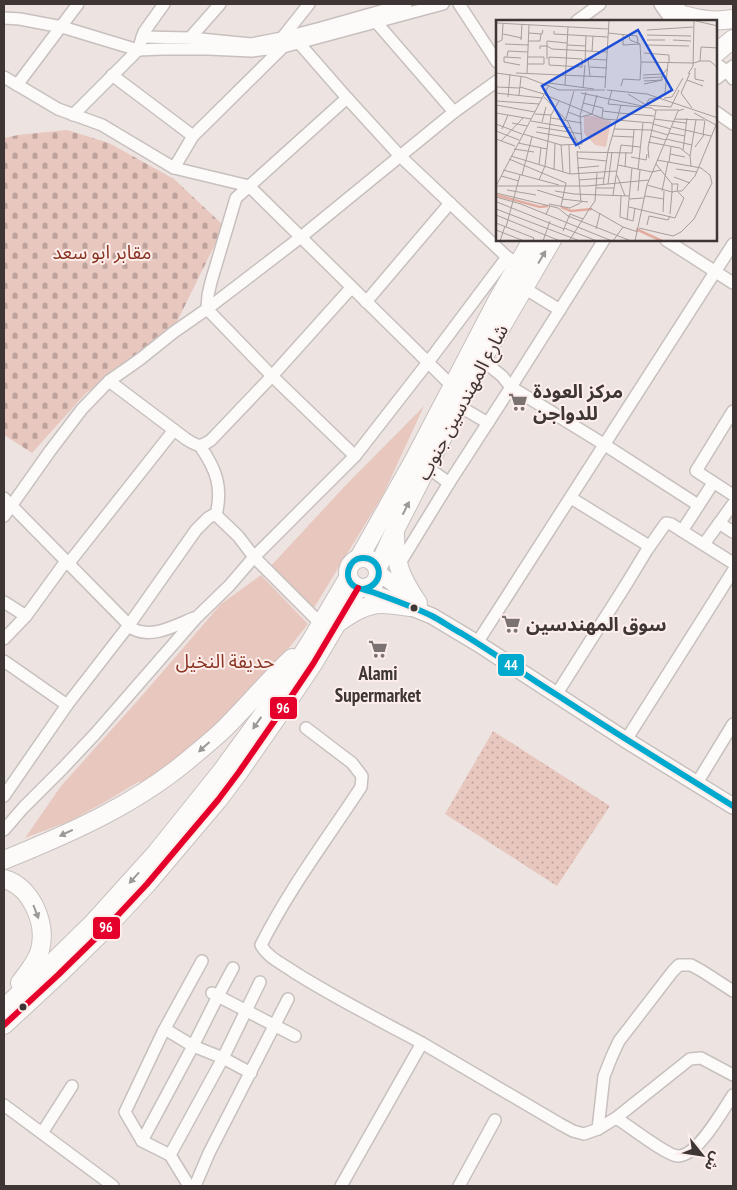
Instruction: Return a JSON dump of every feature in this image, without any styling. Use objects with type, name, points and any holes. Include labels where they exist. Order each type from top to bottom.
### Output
[{"type":"highway","points":[[678,17],[707,20]]},
{"type":"highway","points":[[717,21],[733,19]]},
{"type":"highway","points":[[717,30],[733,19]]},
{"type":"highway","points":[[717,52],[733,39]]},
{"type":"highway","name":"شارع المهندسين جنوب","points":[[378,570],[395,530],[482,360],[504,305],[513,260],[531,241]]},
{"type":"highway","name":"شارع المهندسين جنوب","points":[[359,558],[414,460],[452,386],[504,305],[524,288],[551,241]]},
{"type":"highway","points":[[4,860],[95,820],[134,798],[176,770],[225,729],[278,671],[323,629],[372,605],[414,605],[398,566],[395,530]]},
{"type":"highway","points":[[359,558],[368,558],[375,563],[378,570],[378,579],[369,588],[357,585],[348,573],[351,564],[359,558]]},
{"type":"highway","points":[[4,1008],[92,924],[156,853],[221,772],[323,629],[357,585]]},
{"type":"highway","points":[[4,1025],[104,930],[147,884],[192,831],[239,772],[313,664],[323,629]]},
{"type":"highway","points":[[4,878],[18,885],[29,897],[38,917],[42,934],[40,950],[36,960],[4,1004]]},
{"type":"main road","points":[[662,4],[678,17]]},
{"type":"main road","points":[[378,570],[414,605]]},
{"type":"main road","points":[[357,585],[414,605],[478,643],[626,740],[733,806]]},
{"type":"street","points":[[17,85],[62,28],[78,4]]},
{"type":"street","points":[[73,115],[138,50],[148,25],[164,4]]},
{"type":"street","points":[[190,38],[220,4]]},
{"type":"street","points":[[174,168],[192,136],[282,43],[310,4]]},
{"type":"street","points":[[4,18],[20,19],[62,28],[138,50],[163,48],[252,51],[406,4]]},
{"type":"street","points":[[142,37],[190,38],[251,44],[299,43],[430,5],[444,4]]},
{"type":"street","points":[[459,4],[496,60]]},
{"type":"street","points":[[578,20],[600,4]]},
{"type":"street","points":[[376,22],[454,112]]},
{"type":"street","points":[[4,830],[82,748],[197,617],[355,456],[429,361],[513,260],[495,241],[450,203],[400,156],[299,43]]},
{"type":"street","points":[[717,65],[731,72]]},
{"type":"street","points":[[717,79],[731,72]]},
{"type":"street","points":[[112,75],[192,136]]},
{"type":"street","points":[[4,77],[58,109],[102,125],[174,168],[249,186],[351,288],[429,361],[452,386]]},
{"type":"street","points":[[4,516],[8,502],[82,409],[109,381],[208,309],[301,237],[454,112],[496,82]]},
{"type":"street","points":[[347,98],[236,198],[211,282],[208,295],[208,309],[272,376],[355,456]]},
{"type":"street","points":[[717,113],[733,124]]},
{"type":"street","points":[[366,302],[450,203]]},
{"type":"street","points":[[398,566],[603,241]]},
{"type":"street","points":[[668,241],[733,284]]},
{"type":"street","points":[[478,643],[733,244]]},
{"type":"street","points":[[109,381],[195,445],[206,444],[272,376],[351,288]]},
{"type":"street","points":[[524,288],[560,310]]},
{"type":"street","points":[[482,360],[502,376],[511,388],[605,445],[698,505]]},
{"type":"street","points":[[459,406],[488,423]]},
{"type":"street","points":[[733,411],[696,470],[696,472],[733,495]]},
{"type":"street","points":[[4,639],[26,616],[67,562],[174,430]]},
{"type":"street","points":[[200,446],[210,460],[217,476],[219,502],[216,516]]},
{"type":"street","points":[[427,467],[449,483]]},
{"type":"street","points":[[682,530],[713,482]]},
{"type":"street","points":[[571,498],[649,546]]},
{"type":"street","points":[[8,502],[133,629],[138,632],[148,633],[163,630],[197,617]]},
{"type":"street","points":[[704,544],[733,504]]},
{"type":"street","points":[[4,796],[67,706],[129,625],[196,530],[212,515],[216,516],[238,536],[254,557],[323,629]]},
{"type":"street","points":[[556,695],[628,583],[649,546],[666,523],[668,522],[682,530],[733,563]]},
{"type":"street","points":[[719,523],[733,532]]},
{"type":"street","points":[[626,740],[733,571]]},
{"type":"street","points":[[4,602],[26,616]]},
{"type":"street","points":[[5,664],[67,706]]},
{"type":"street","points":[[697,783],[733,724]]},
{"type":"street","points":[[306,728],[352,763],[362,776],[361,788],[304,872],[272,924],[262,945],[264,951],[323,990],[451,1059],[560,1124],[584,1134],[598,1129],[616,1118],[690,1059],[701,1058],[733,1075]]},
{"type":"street","points":[[189,1186],[170,1155],[142,1141],[124,1112],[165,1029],[202,962]]},
{"type":"street","points":[[598,1129],[604,1076],[612,1056],[620,1042],[673,971],[678,966],[691,965],[733,991]]},
{"type":"street","points":[[142,1141],[193,1046],[215,994],[233,968]]},
{"type":"street","points":[[170,1155],[223,1058],[260,982]]},
{"type":"street","points":[[215,994],[295,1036]]},
{"type":"street","points":[[195,1186],[209,1154],[288,999]]},
{"type":"street","points":[[165,1029],[193,1046],[223,1058],[250,1073]]},
{"type":"street","points":[[341,1186],[422,1043]]},
{"type":"street","points":[[42,1133],[72,1086]]},
{"type":"street","points":[[616,1118],[668,1153],[679,1156],[691,1152],[702,1140],[733,1095]]},
{"type":"street","points":[[4,1105],[113,1186]]},
{"type":"street","points":[[459,1186],[495,1120]]},
{"type":"green space","name":"مقابر ابو سعد","points":[[67,130],[109,143],[174,179],[224,226],[170,336],[86,393],[32,453],[4,435],[4,138]]},
{"type":"green space","name":"حديقة النخيل","points":[[424,406],[383,495],[312,611],[269,568],[345,486]]},
{"type":"green space","name":"حديقة النخيل","points":[[261,575],[308,624],[263,680],[232,714],[153,781],[138,782],[70,821],[25,838],[61,786],[221,604]]},
{"type":"green space","points":[[493,731],[610,806],[557,886],[445,814]]},
{"type":"transit line","name":"44","points":[[364,589],[376,582],[379,571],[374,562],[362,558],[357,559],[350,565],[348,574],[354,586],[411,607],[439,620],[733,806]]},
{"type":"transit line","name":"96","points":[[4,1025],[104,930],[147,884],[218,800],[313,664],[358,588]]},
{"type":"place","name":"مركز العودة للدواجن","points":[[518,402]]},
{"type":"place","name":"سوق المهندسين","points":[[511,624]]},
{"type":"place","name":"Alami Supermarket","points":[[378,649]]}]
